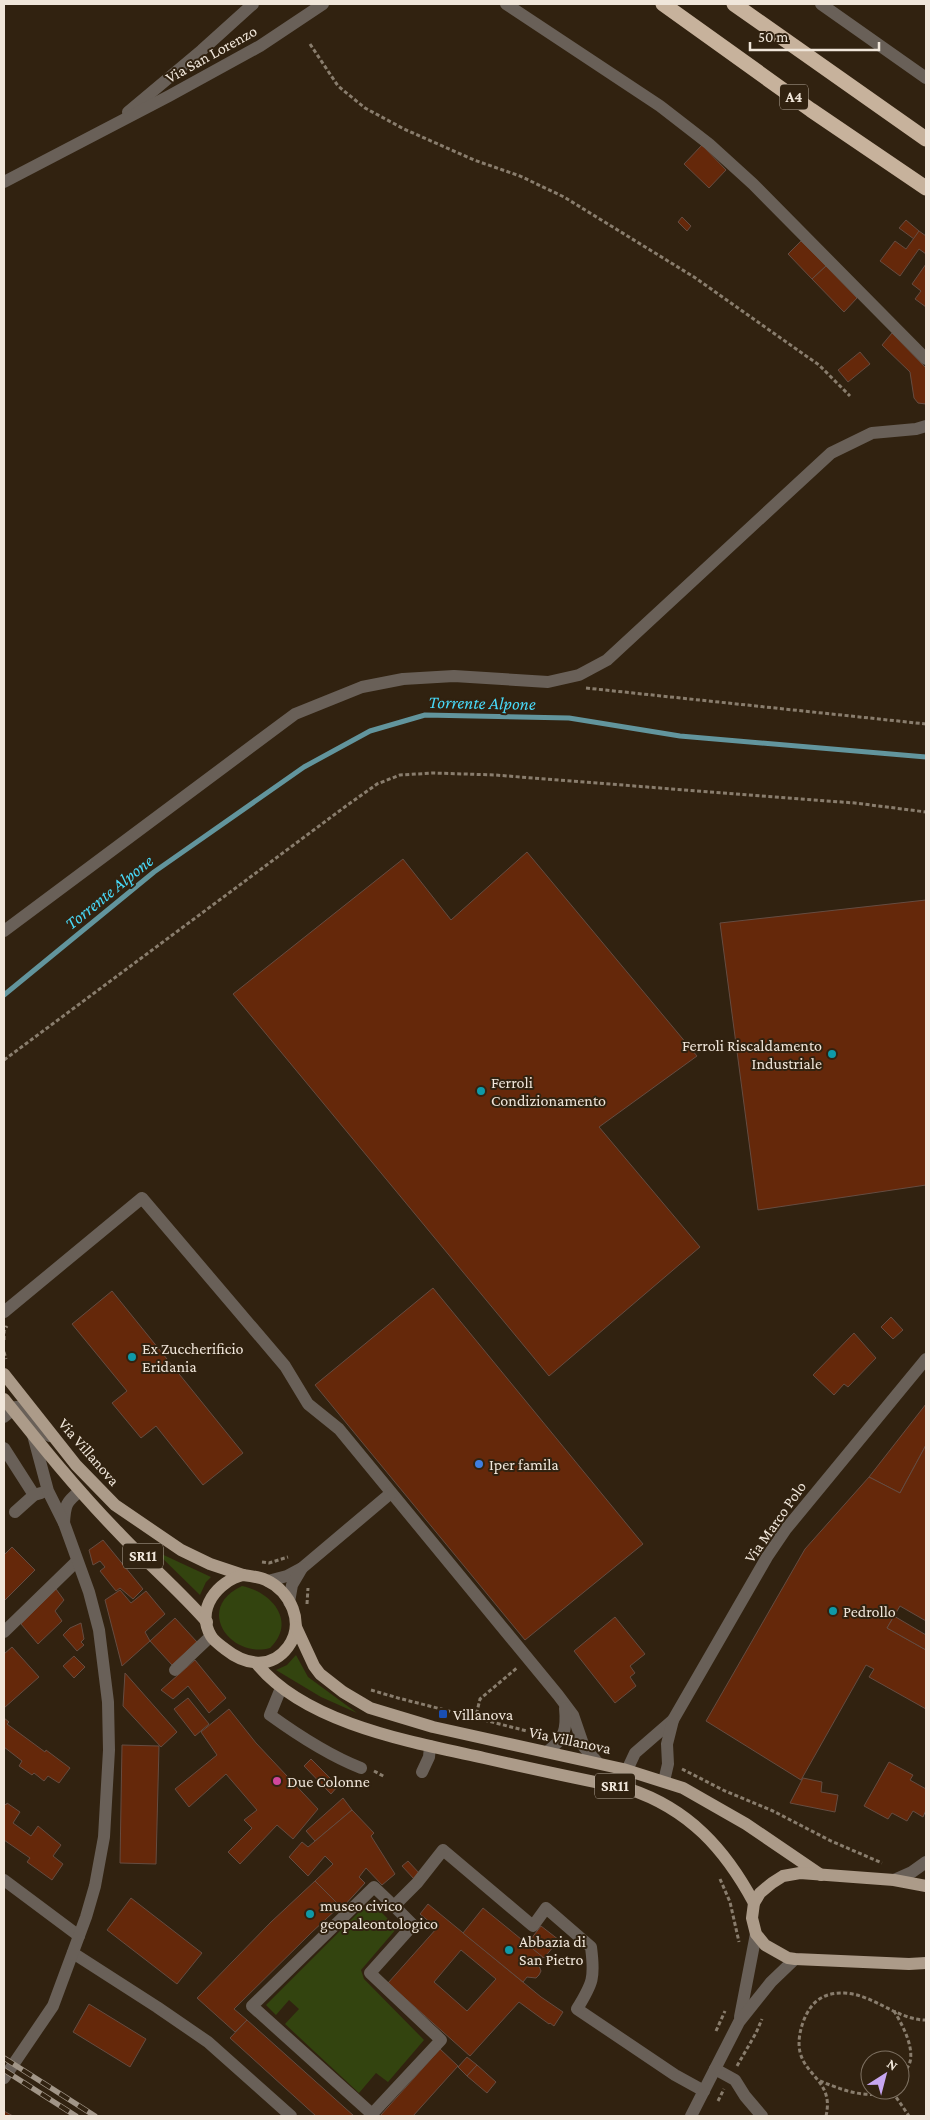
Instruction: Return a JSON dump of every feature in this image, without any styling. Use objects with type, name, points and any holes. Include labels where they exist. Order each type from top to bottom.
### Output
[{"type":"highway","name":"A4","points":[[663,4],[811,110],[926,188]]},
{"type":"highway","name":"A4","points":[[734,4],[926,139]]},
{"type":"main road","name":"Via Villanova","points":[[7,1369],[76,1465],[115,1505],[181,1550],[210,1564],[244,1574]]},
{"type":"main road","name":"Via Villanova","points":[[4,1398],[8,1413],[33,1435],[80,1491],[120,1534],[189,1602],[206,1622]]},
{"type":"main road","name":"SR11","points":[[244,1574],[268,1581],[281,1589],[289,1602],[296,1620],[296,1627]]},
{"type":"main road","points":[[206,1622],[208,1604],[220,1586],[231,1578],[244,1574]]},
{"type":"main road","name":"SR11","points":[[206,1622],[211,1636],[217,1642],[238,1658],[257,1664],[281,1688],[304,1702],[353,1724],[430,1746],[629,1789],[657,1800],[670,1807],[697,1828],[718,1848],[735,1869],[754,1903]]},
{"type":"main road","name":"Via Villanova","points":[[296,1627],[314,1666],[320,1674],[343,1692],[370,1708],[433,1727],[598,1763],[664,1781],[699,1796],[746,1824],[821,1875]]},
{"type":"main road","points":[[257,1664],[267,1662],[279,1656],[292,1641],[296,1627]]},
{"type":"main road","points":[[926,1886],[894,1880],[800,1873],[783,1876],[760,1893],[754,1903],[752,1918],[756,1934],[765,1945],[776,1952],[795,1959],[926,1962]]},
{"type":"street","name":"Via San Lorenzo","points":[[111,126],[202,50],[253,4]]},
{"type":"street","points":[[506,4],[660,106],[710,144],[753,184],[926,359]]},
{"type":"street","points":[[821,4],[926,78]]},
{"type":"street","name":"Via San Lorenzo","points":[[4,182],[260,46],[322,6]]},
{"type":"street","points":[[4,931],[295,714],[362,687],[403,679],[454,676],[548,682],[579,675],[607,660],[831,453],[872,432],[916,429],[926,426]]},
{"type":"street","points":[[4,1312],[142,1198],[285,1366],[302,1396],[317,1412],[339,1429],[564,1703],[573,1715],[584,1747],[598,1763]]},
{"type":"street","name":"Via Marco Polo","points":[[664,1781],[668,1764],[667,1744],[673,1720],[768,1557],[803,1506],[926,1359]]},
{"type":"street","points":[[8,1413],[20,1407],[41,1432],[55,1437]]},
{"type":"street","points":[[4,2078],[53,2006],[86,1917],[104,1837],[109,1750],[108,1702],[99,1630],[89,1592],[64,1523],[48,1490],[33,1435]]},
{"type":"street","points":[[4,1448],[34,1495]]},
{"type":"street","points":[[15,1512],[34,1495],[48,1490]]},
{"type":"street","points":[[64,1523],[64,1508],[67,1501],[80,1491]]},
{"type":"street","points":[[268,1581],[287,1576],[302,1568],[391,1493]]},
{"type":"street","points":[[4,1632],[77,1560]]},
{"type":"street","points":[[289,1602],[292,1585],[302,1568]]},
{"type":"street","points":[[175,1670],[211,1636]]},
{"type":"street","points":[[281,1688],[270,1715],[304,1740],[326,1753],[362,1768]]},
{"type":"street","points":[[547,1752],[560,1742],[566,1727],[564,1703]]},
{"type":"street","name":"Via Marco Polo","points":[[627,1770],[635,1753],[673,1720]]},
{"type":"street","points":[[422,1772],[430,1746]]},
{"type":"street","points":[[394,1906],[417,1883],[443,1850],[532,1926],[546,1908],[590,1947],[594,1970],[590,1988],[576,2010],[675,2075],[704,2091]]},
{"type":"street","points":[[894,1880],[912,1872],[926,1862]]},
{"type":"street","points":[[4,1880],[79,1936]]},
{"type":"street","points":[[374,1887],[394,1906],[413,1925],[370,1973],[441,2040],[372,2114],[252,2006],[374,1887]]},
{"type":"street","points":[[739,2022],[756,1934]]},
{"type":"street","points":[[73,1953],[208,2042],[291,2116]]},
{"type":"street","points":[[691,2116],[739,2022],[771,1982],[795,1959]]},
{"type":"street","points":[[715,2069],[735,2080],[745,2096],[762,2116]]},
{"type":"path","points":[[310,44],[338,86],[365,108],[404,129],[474,160],[520,176],[564,197],[694,277],[726,299],[819,364],[850,396]]},
{"type":"path","points":[[582,688],[926,724]]},
{"type":"path","points":[[4,1060],[346,806],[377,784],[400,775],[432,773],[495,775],[855,803],[926,812]]},
{"type":"path","points":[[4,1319],[9,1323],[4,1331],[4,1340]]},
{"type":"path","points":[[4,1352],[7,1369]]},
{"type":"path","points":[[253,1562],[269,1563],[293,1554]]},
{"type":"path","points":[[308,1612],[307,1604],[310,1582]]},
{"type":"path","points":[[480,1699],[519,1666],[516,1662]]},
{"type":"path","points":[[368,1689],[532,1732]]},
{"type":"path","points":[[679,1767],[831,1841],[884,1864]]},
{"type":"path","points":[[718,1875],[730,1902],[739,1948]]},
{"type":"path","points":[[860,2092],[843,2090],[820,2080],[808,2067],[800,2053],[799,2038],[807,2013],[817,2000],[833,1993],[847,1993],[863,1996],[894,2011],[926,2020]]},
{"type":"path","points":[[712,2038],[728,2003]]},
{"type":"path","points":[[894,2011],[905,2032],[910,2050]]},
{"type":"path","points":[[751,2042],[765,2013]]},
{"type":"path","points":[[820,2080],[828,2107],[826,2116]]},
{"type":"path","points":[[898,2100],[909,2116]]},
{"type":"green space","points":[[155,1551],[211,1577],[206,1582],[200,1595]]},
{"type":"green space","points":[[242,1586],[253,1589],[263,1595],[271,1601],[277,1610],[281,1619],[281,1628],[278,1638],[270,1648],[255,1649],[242,1646],[231,1639],[223,1629],[219,1618],[220,1607],[228,1595]]},
{"type":"green space","points":[[296,1655],[308,1677],[357,1713],[321,1697],[276,1670],[287,1665]]},
{"type":"green space","points":[[370,1901],[397,1928],[361,1970],[364,1979],[424,2040],[388,2082],[376,2073],[359,2093],[285,2024],[299,2009],[289,2000],[276,2015],[266,2005]]},
{"type":"building","points":[[702,145],[726,170],[709,188],[684,164]]},
{"type":"building","points":[[682,217],[691,226],[687,231],[678,222]]},
{"type":"building","points":[[906,220],[919,231],[914,239],[899,228]]},
{"type":"building","points":[[919,231],[926,236],[926,254],[919,249],[900,276],[880,261],[895,241],[906,249]]},
{"type":"building","points":[[801,241],[826,266],[812,279],[788,254]]},
{"type":"building","points":[[926,264],[926,307],[915,299],[921,291],[912,284]]},
{"type":"building","points":[[826,266],[857,298],[844,312],[812,279]]},
{"type":"building","points":[[892,333],[926,368],[926,404],[918,403],[914,398],[910,372],[882,345]]},
{"type":"building","points":[[860,352],[870,364],[848,382],[838,370]]},
{"type":"building","name":"Ferroli Condizionamento","points":[[527,852],[697,1056],[599,1127],[700,1247],[549,1376],[233,994],[403,859],[451,920]]},
{"type":"building","name":"Ferroli Riscaldamento Industriale","points":[[926,900],[926,1185],[758,1210],[720,923]]},
{"type":"building","points":[[433,1288],[643,1544],[525,1640],[315,1385]]},
{"type":"building","name":"Ex Zuccherificio Eridania","points":[[112,1291],[243,1453],[203,1485],[156,1426],[141,1438],[112,1403],[127,1391],[72,1324]]},
{"type":"building","points":[[891,1317],[903,1330],[893,1339],[881,1327]]},
{"type":"building","points":[[854,1333],[876,1358],[848,1387],[844,1384],[834,1395],[813,1375]]},
{"type":"building","points":[[926,1404],[926,1445],[900,1493],[869,1477]]},
{"type":"building","name":"Pedrollo","points":[[926,1445],[926,1621],[900,1606],[887,1628],[926,1650],[926,1709],[869,1677],[874,1669],[866,1665],[801,1780],[706,1721],[805,1549],[869,1477],[900,1493]]},
{"type":"building","points":[[103,1540],[143,1589],[133,1599],[120,1588],[116,1591],[100,1571],[105,1567],[100,1561],[93,1565],[89,1550]]},
{"type":"building","points":[[12,1547],[35,1570],[4,1601],[4,1555]]},
{"type":"building","points":[[56,1589],[64,1600],[55,1611],[62,1621],[38,1644],[21,1624]]},
{"type":"building","points":[[120,1590],[131,1603],[146,1591],[165,1614],[145,1632],[150,1641],[122,1666],[105,1600]]},
{"type":"building","points":[[894,1616],[926,1635],[926,1650],[887,1628]]},
{"type":"building","points":[[615,1617],[645,1654],[630,1666],[635,1673],[630,1677],[636,1686],[615,1703],[574,1651]]},
{"type":"building","points":[[175,1618],[197,1642],[172,1665],[150,1641]]},
{"type":"building","points":[[81,1623],[84,1639],[81,1642],[84,1645],[77,1651],[63,1635],[70,1628]]},
{"type":"building","points":[[12,1647],[39,1677],[4,1708],[4,1654]]},
{"type":"building","points":[[74,1656],[85,1667],[74,1678],[63,1666]]},
{"type":"building","points":[[195,1660],[226,1698],[209,1713],[188,1686],[173,1699],[161,1690]]},
{"type":"building","points":[[125,1673],[177,1732],[161,1747],[123,1706]]},
{"type":"building","points":[[188,1698],[209,1724],[195,1736],[174,1709]]},
{"type":"building","points":[[229,1709],[256,1743],[318,1809],[293,1839],[277,1825],[240,1864],[228,1852],[252,1828],[244,1820],[257,1810],[226,1774],[189,1807],[175,1789],[217,1755],[201,1732]]},
{"type":"building","points":[[4,1718],[9,1722],[7,1724],[70,1768],[59,1783],[48,1776],[44,1781],[34,1773],[32,1775],[19,1766],[22,1761],[4,1747]]},
{"type":"building","points":[[122,1745],[159,1746],[156,1864],[120,1863]]},
{"type":"building","points":[[311,1759],[338,1786],[331,1794],[304,1766]]},
{"type":"building","points":[[889,1762],[913,1775],[910,1780],[926,1789],[926,1810],[923,1817],[913,1811],[907,1821],[892,1813],[888,1819],[864,1806]]},
{"type":"building","points":[[803,1778],[822,1782],[821,1792],[838,1795],[835,1812],[790,1803]]},
{"type":"building","points":[[343,1798],[352,1810],[315,1841],[306,1831]]},
{"type":"building","points":[[4,1803],[20,1812],[13,1823],[31,1836],[38,1826],[61,1845],[53,1856],[63,1864],[52,1880],[27,1862],[30,1858],[4,1840]]},
{"type":"building","points":[[352,1810],[374,1833],[371,1836],[395,1874],[382,1885],[366,1868],[359,1877],[365,1883],[342,1908],[315,1881],[333,1864],[325,1856],[308,1876],[289,1857],[302,1842],[308,1847]]},
{"type":"building","points":[[408,1861],[420,1874],[414,1879],[402,1866]]},
{"type":"building","points":[[315,1881],[340,1906],[234,2009],[247,2020],[235,2032],[197,1998],[271,1922]]},
{"type":"building","points":[[131,1898],[202,1953],[177,1984],[107,1930]]},
{"type":"building","points":[[428,1904],[541,1997],[563,2012],[554,2026],[519,2002],[470,2056],[388,1983],[437,1928],[420,1914]],"holes":[[[461,1950],[496,1979],[467,2011],[434,1982]]]},
{"type":"building","name":"Abbazia di San Pietro","points":[[483,1908],[543,1957],[538,1963],[541,1971],[536,1978],[527,1977],[523,1982],[463,1933]]},
{"type":"building","points":[[541,1926],[559,1940],[544,1958],[527,1944]]},
{"type":"building","points":[[89,2004],[146,2039],[130,2067],[73,2032]]},
{"type":"building","points":[[247,2020],[354,2116],[316,2116],[230,2038]]},
{"type":"building","points":[[440,2049],[458,2066],[413,2116],[380,2116]]},
{"type":"building","points":[[467,2057],[477,2065],[467,2076],[458,2067]]},
{"type":"building","points":[[477,2065],[496,2082],[487,2093],[467,2076]]},
{"type":"building","points":[[4,2111],[13,2116],[4,2116]]},
{"type":"waterway","name":"Torrente Alpone","points":[[4,995],[154,872],[304,767],[370,731],[425,715],[569,718],[680,736],[926,757]]},
{"type":"railway","points":[[4,2058],[95,2116]]},
{"type":"railway","points":[[4,2070],[76,2116]]},
{"type":"place","name":"Ferroli Riscaldamento Industriale","points":[[832,1054]]},
{"type":"place","name":"Ferroli Condizionamento","points":[[481,1091]]},
{"type":"place","name":"Ex Zuccherificio Eridania","points":[[132,1357]]},
{"type":"place","name":"Iper famila","points":[[479,1464]]},
{"type":"place","name":"Pedrollo","points":[[833,1611]]},
{"type":"place","name":"Villanova","points":[[443,1714]]},
{"type":"place","name":"Due Colonne","points":[[277,1781]]},
{"type":"place","name":"museo civico geopaleontologico","points":[[310,1914]]},
{"type":"place","name":"Abbazia di San Pietro","points":[[509,1950]]}]
